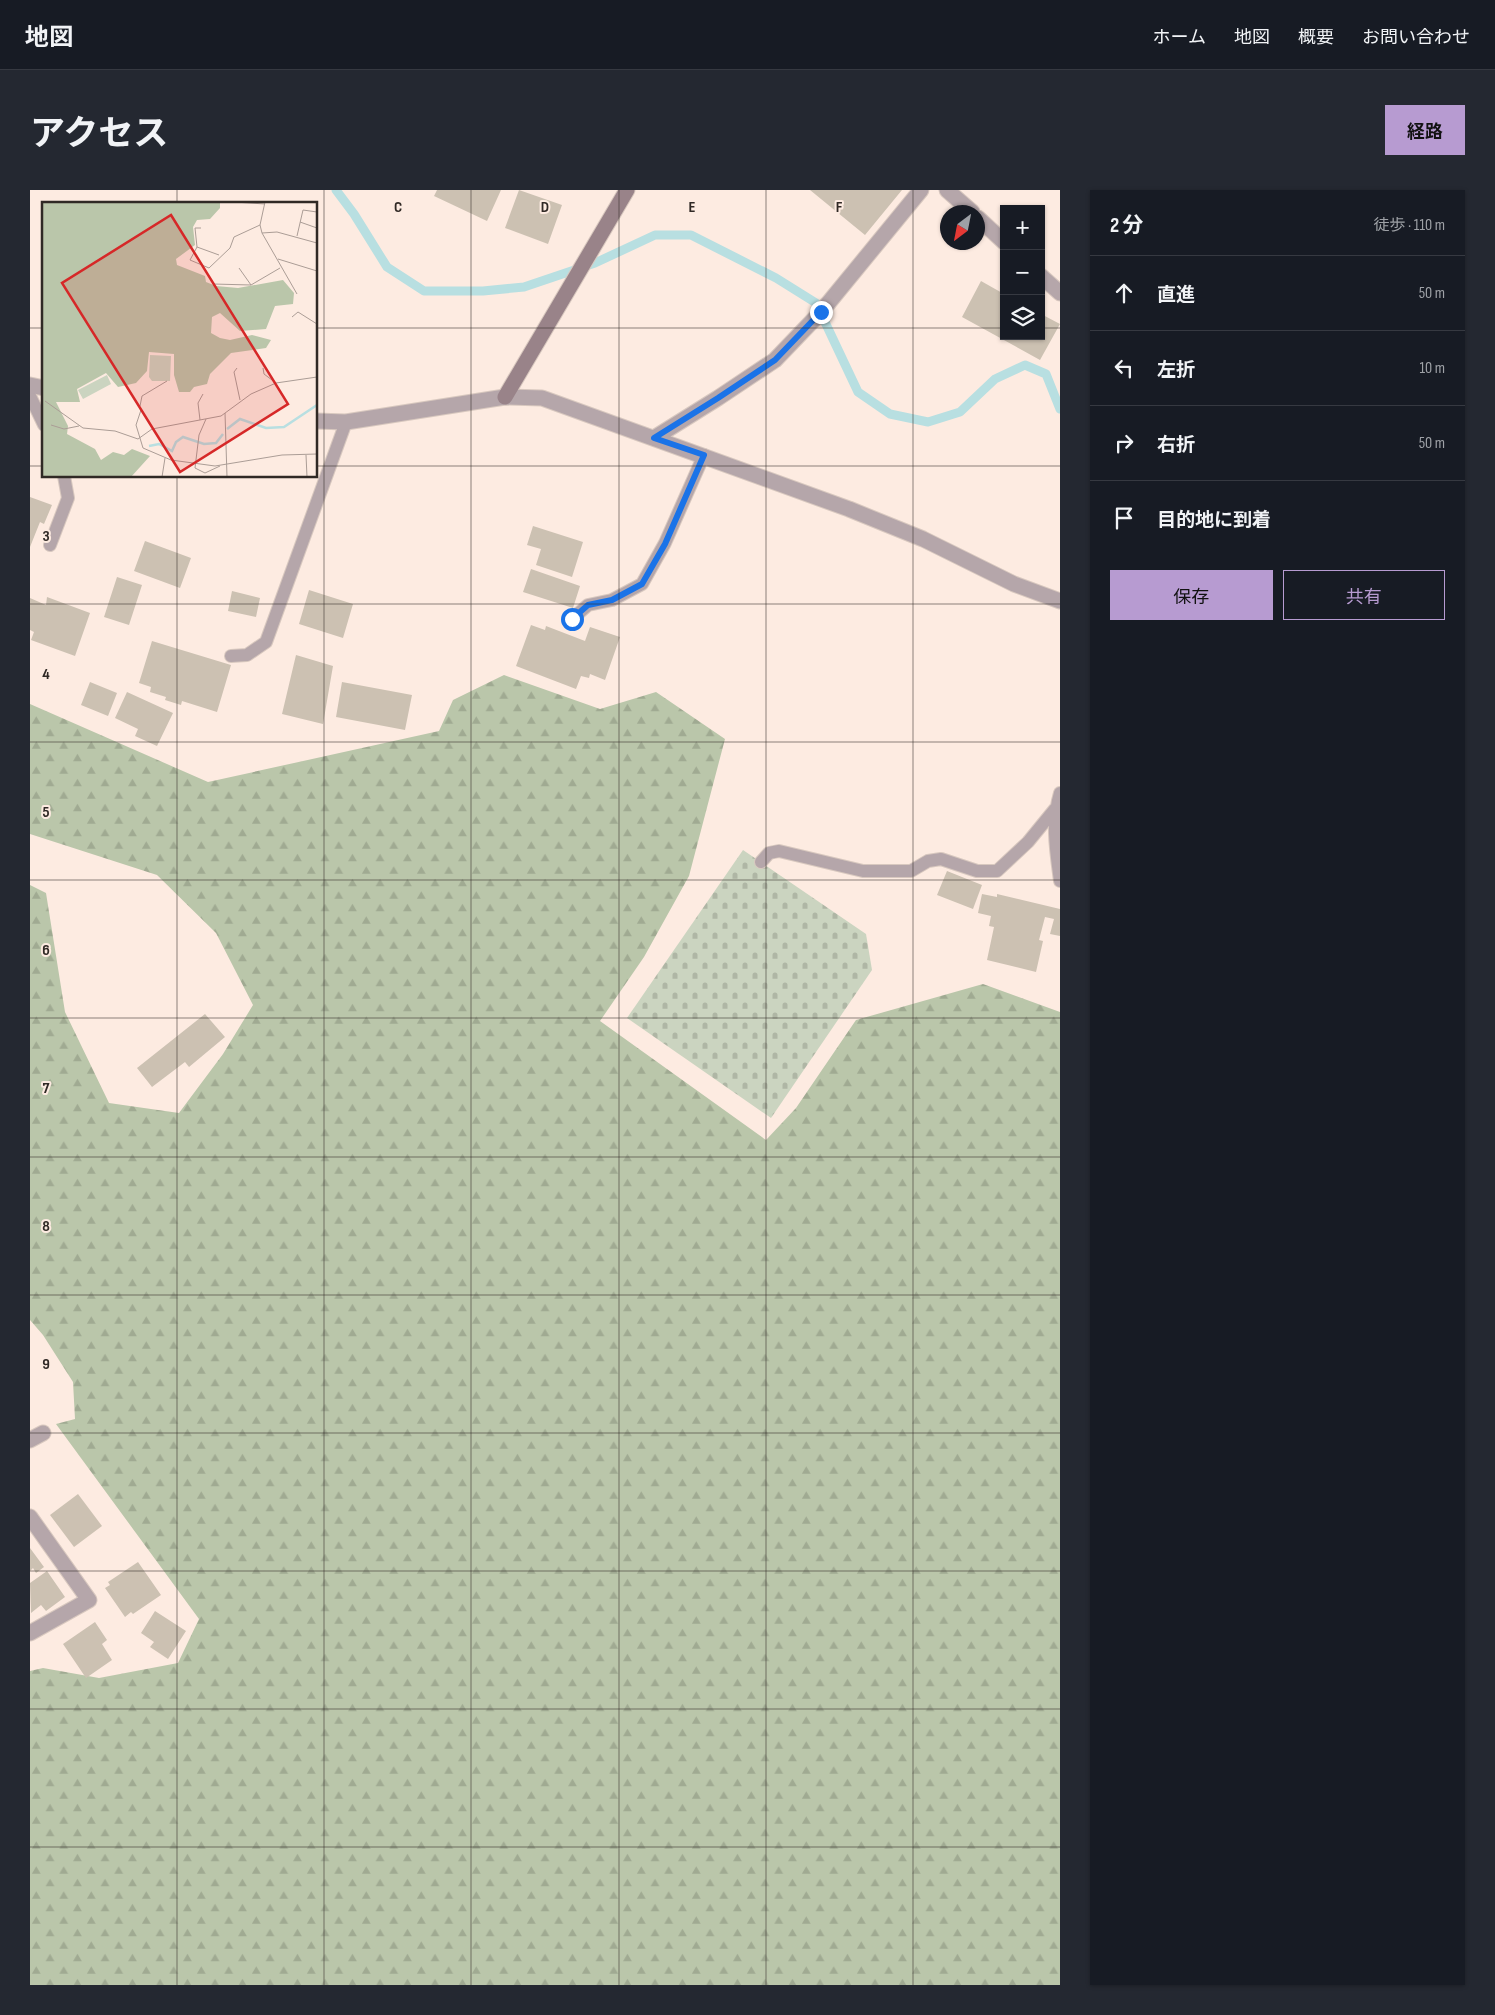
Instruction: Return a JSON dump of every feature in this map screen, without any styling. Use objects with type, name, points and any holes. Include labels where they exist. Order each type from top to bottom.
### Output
[{"type":"street","points":[[505,397],[627,190]]},
{"type":"street","points":[[654,438],[775,360],[821,312],[922,190]]},
{"type":"street","points":[[947,190],[964,205]]},
{"type":"street","points":[[985,224],[1000,238]]},
{"type":"street","points":[[1045,280],[1060,293]]},
{"type":"street","points":[[318,421],[346,422],[505,397],[542,398],[849,509],[923,539],[1014,584],[1060,601]]},
{"type":"street","points":[[30,1517],[89,1600],[30,1633]]},
{"type":"lane","points":[[30,396],[42,421]]},
{"type":"lane","points":[[231,656],[247,655],[266,642],[346,422]]},
{"type":"lane","points":[[572,619],[588,605],[612,600],[642,584],[665,544],[704,455]]},
{"type":"lane","points":[[50,545],[68,498],[64,478]]},
{"type":"lane","points":[[1060,793],[1055,809],[1054,833],[1060,881]]},
{"type":"lane","points":[[761,862],[768,853],[779,851],[863,871],[912,871],[928,861],[941,859],[977,871],[997,871],[1028,842],[1055,809]]},
{"type":"green space","points":[[504,675],[600,709],[656,692],[725,739],[689,876],[644,957],[600,1021],[766,1140],[796,1108],[856,1020],[983,984],[1060,1012],[1060,1985],[30,1985],[30,1671],[43,1668],[99,1678],[178,1663],[199,1619],[56,1424],[75,1419],[73,1382],[43,1335],[30,1320],[30,885],[46,893],[65,1012],[109,1103],[179,1113],[223,1054],[253,1005],[216,933],[157,875],[30,834],[30,704],[208,782],[439,731],[453,700]]},
{"type":"green space","points":[[743,850],[866,934],[872,970],[771,1118],[627,1018]]},
{"type":"building","points":[[437,190],[501,190],[487,221],[434,196]]},
{"type":"building","points":[[519,190],[562,205],[548,244],[505,228]]},
{"type":"building","points":[[810,190],[902,190],[865,235]]},
{"type":"building","points":[[981,281],[1000,292],[1000,338],[962,317]]},
{"type":"building","points":[[1045,316],[1060,324],[1040,360],[1004,340],[1045,340]]},
{"type":"building","points":[[30,497],[52,505],[44,524],[40,522],[30,547]]},
{"type":"building","points":[[533,526],[583,542],[572,577],[536,565],[541,549],[527,545]]},
{"type":"building","points":[[145,541],[191,558],[180,588],[134,571]]},
{"type":"building","points":[[531,569],[580,586],[573,608],[523,592]]},
{"type":"building","points":[[117,577],[142,585],[129,625],[104,617]]},
{"type":"building","points":[[309,590],[353,604],[343,638],[299,624]]},
{"type":"building","points":[[232,591],[260,598],[256,617],[228,611]]},
{"type":"building","points":[[47,597],[90,613],[75,656],[31,640],[34,632],[30,630],[30,598],[46,605]]},
{"type":"building","points":[[531,625],[545,630],[546,626],[585,641],[590,627],[620,637],[605,680],[590,674],[589,678],[581,676],[576,689],[516,666]]},
{"type":"building","points":[[152,641],[231,665],[217,712],[182,701],[181,705],[165,700],[166,697],[150,692],[151,687],[139,683]]},
{"type":"building","points":[[296,655],[333,666],[323,724],[282,714]]},
{"type":"building","points":[[90,682],[117,693],[108,716],[81,705]]},
{"type":"building","points":[[342,682],[412,695],[405,730],[336,717]]},
{"type":"building","points":[[127,692],[173,713],[157,746],[135,736],[138,729],[115,718]]},
{"type":"building","points":[[947,871],[982,885],[973,909],[937,895]]},
{"type":"building","points":[[982,894],[997,897],[997,894],[1060,909],[1060,936],[1050,934],[1054,919],[1045,917],[1039,940],[1043,941],[1036,972],[987,960],[994,927],[989,926],[991,916],[978,913]]},
{"type":"building","points":[[205,1014],[225,1037],[189,1067],[185,1062],[152,1087],[137,1068]]},
{"type":"building","points":[[78,1494],[102,1526],[74,1547],[50,1515]]},
{"type":"building","points":[[30,1548],[44,1567],[36,1573],[33,1568],[30,1571]]},
{"type":"building","points":[[138,1562],[161,1595],[133,1614],[131,1612],[125,1617],[105,1588],[110,1585],[108,1582]]},
{"type":"building","points":[[47,1571],[65,1597],[46,1611],[41,1605],[31,1613],[30,1583]]},
{"type":"building","points":[[155,1611],[186,1631],[168,1659],[150,1647],[154,1642],[141,1633]]},
{"type":"building","points":[[95,1622],[107,1640],[102,1644],[112,1660],[86,1678],[63,1644]]},
{"type":"waterway","points":[[336,190],[354,214],[387,267],[424,291],[483,291],[524,287],[595,263],[655,235],[691,235],[776,278],[816,303],[858,392],[890,414],[928,422],[960,412],[995,379],[1025,365],[1046,374],[1060,409]]},
{"type":"route","points":[[572,619],[588,605],[612,600],[642,584],[665,544],[704,455],[654,438],[775,360],[821,312]]}]
